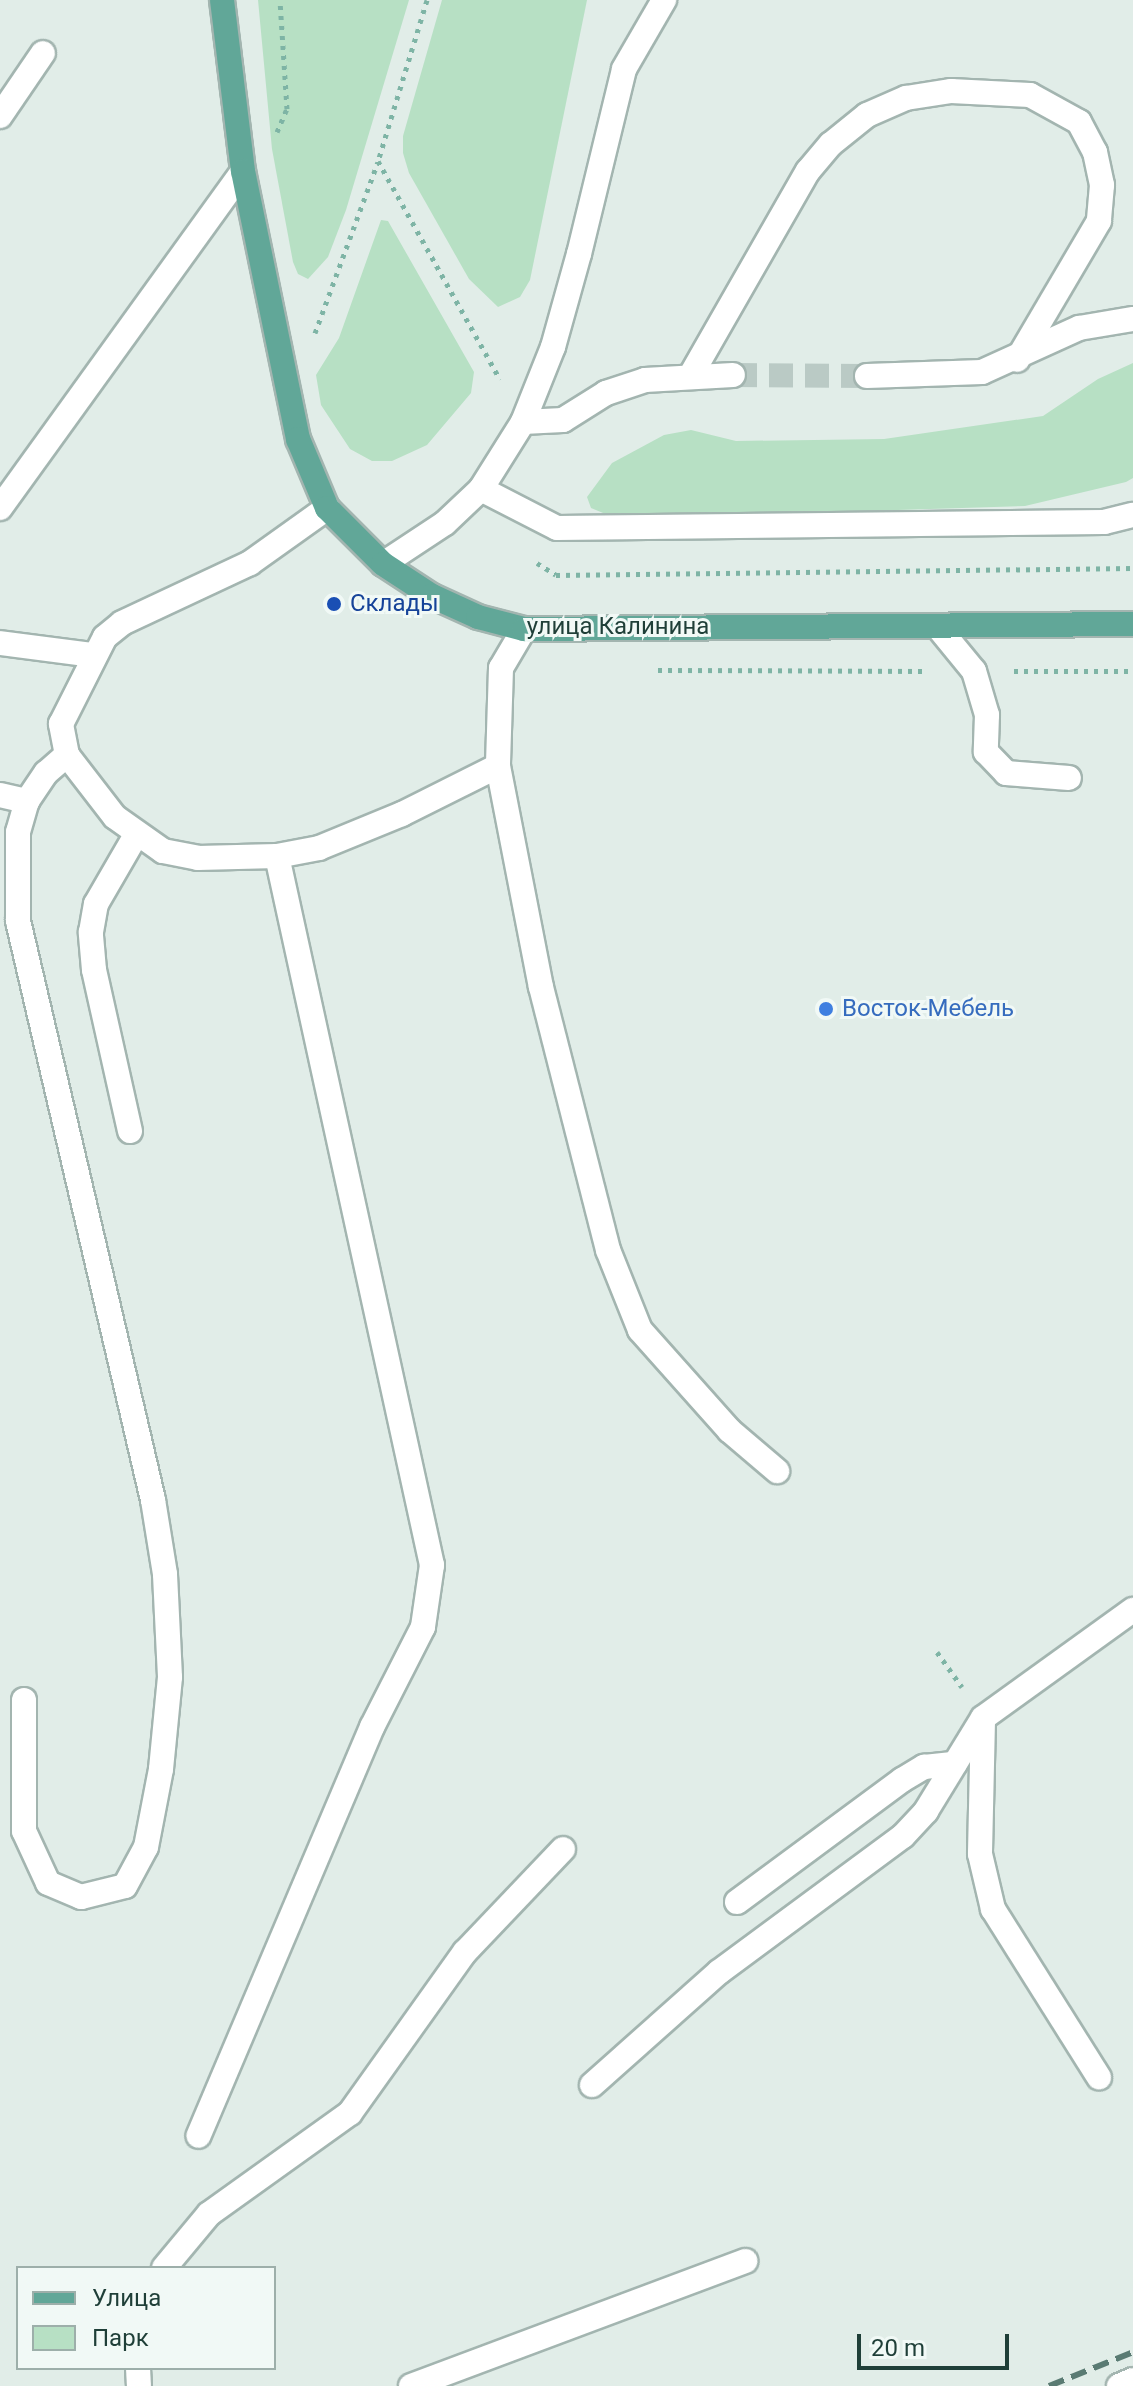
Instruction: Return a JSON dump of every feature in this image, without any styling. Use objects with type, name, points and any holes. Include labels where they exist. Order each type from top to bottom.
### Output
[{"type":"main road","name":"улица Калинина","points":[[222,0],[243,171],[298,439],[327,508],[383,564],[432,596],[478,617],[524,629],[1133,624]]},
{"type":"lane","points":[[383,564],[445,523],[481,489],[523,422],[553,347],[624,69],[664,0]]},
{"type":"lane","points":[[0,116],[43,53]]},
{"type":"lane","points":[[691,375],[808,171],[831,144],[867,115],[906,98],[951,91],[1041,99],[1079,122],[1095,152],[1102,185],[1099,221],[1017,360]]},
{"type":"lane","points":[[0,508],[243,171]]},
{"type":"lane","points":[[867,376],[982,372],[1017,360],[1079,328],[1133,319]]},
{"type":"lane","points":[[523,422],[563,420],[606,393],[645,380],[733,375]]},
{"type":"lane","points":[[481,489],[557,528],[1104,522],[1133,515]]},
{"type":"lane","points":[[327,508],[250,563],[122,623],[93,655],[61,724],[67,755],[136,835],[163,851],[198,858],[277,856],[319,848],[402,814],[498,766]]},
{"type":"lane","points":[[937,626],[974,671],[987,715],[986,752],[1006,773],[1069,778]]},
{"type":"lane","points":[[524,629],[501,668],[498,766],[541,987],[614,1264],[640,1330],[730,1431],[777,1471]]},
{"type":"lane","points":[[0,643],[93,655]]},
{"type":"lane","points":[[24,1700],[24,1831],[48,1883],[81,1897],[125,1886],[146,1847],[161,1769],[170,1623],[153,1500],[18,921],[18,832],[27,801],[46,773],[67,755]]},
{"type":"lane","points":[[0,795],[27,801]]},
{"type":"lane","points":[[130,1131],[94,970],[91,932],[96,904],[136,835]]},
{"type":"lane","points":[[198,2136],[372,1727],[423,1627],[432,1565],[277,856]]},
{"type":"lane","points":[[592,2085],[719,1972],[903,1836],[926,1811],[983,1718],[1133,1610]]},
{"type":"lane","points":[[983,1718],[980,1854],[993,1909],[1099,2077]]},
{"type":"lane","points":[[737,1902],[902,1780],[924,1767],[955,1764]]},
{"type":"lane","points":[[166,2266],[209,2214],[350,2113],[465,1952],[563,1849]]},
{"type":"lane","points":[[411,2386],[745,2261]]},
{"type":"lane","points":[[1119,2386],[1133,2380]]},
{"type":"path","points":[[243,171],[282,125],[287,109],[280,0]]},
{"type":"path","points":[[283,363],[323,323],[378,161],[427,0]]},
{"type":"path","points":[[378,161],[523,422]]},
{"type":"path","points":[[524,512],[534,560],[556,575],[1133,568]]},
{"type":"path","points":[[655,670],[1133,671]]},
{"type":"green space","points":[[258,0],[409,0],[346,210],[328,257],[308,279],[298,274],[293,262],[272,149]]},
{"type":"green space","points":[[442,0],[587,0],[530,280],[520,297],[498,307],[469,279],[409,173],[403,153],[403,136]]},
{"type":"green space","points":[[381,220],[388,221],[474,372],[471,393],[427,445],[392,461],[372,461],[350,449],[321,405],[316,375],[339,338]]},
{"type":"green space","points":[[1133,363],[1133,478],[1126,482],[1025,506],[834,512],[608,515],[591,508],[587,497],[612,463],[664,435],[691,430],[736,441],[884,439],[1043,416],[1098,379]]},
{"type":"tunnel","points":[[733,375],[867,376]]},
{"type":"railway","points":[[1049,2386],[1133,2352]]},
{"type":"place","name":"Склады","points":[[334,604]]},
{"type":"place","name":"Восток-Мебель","points":[[826,1009]]}]
